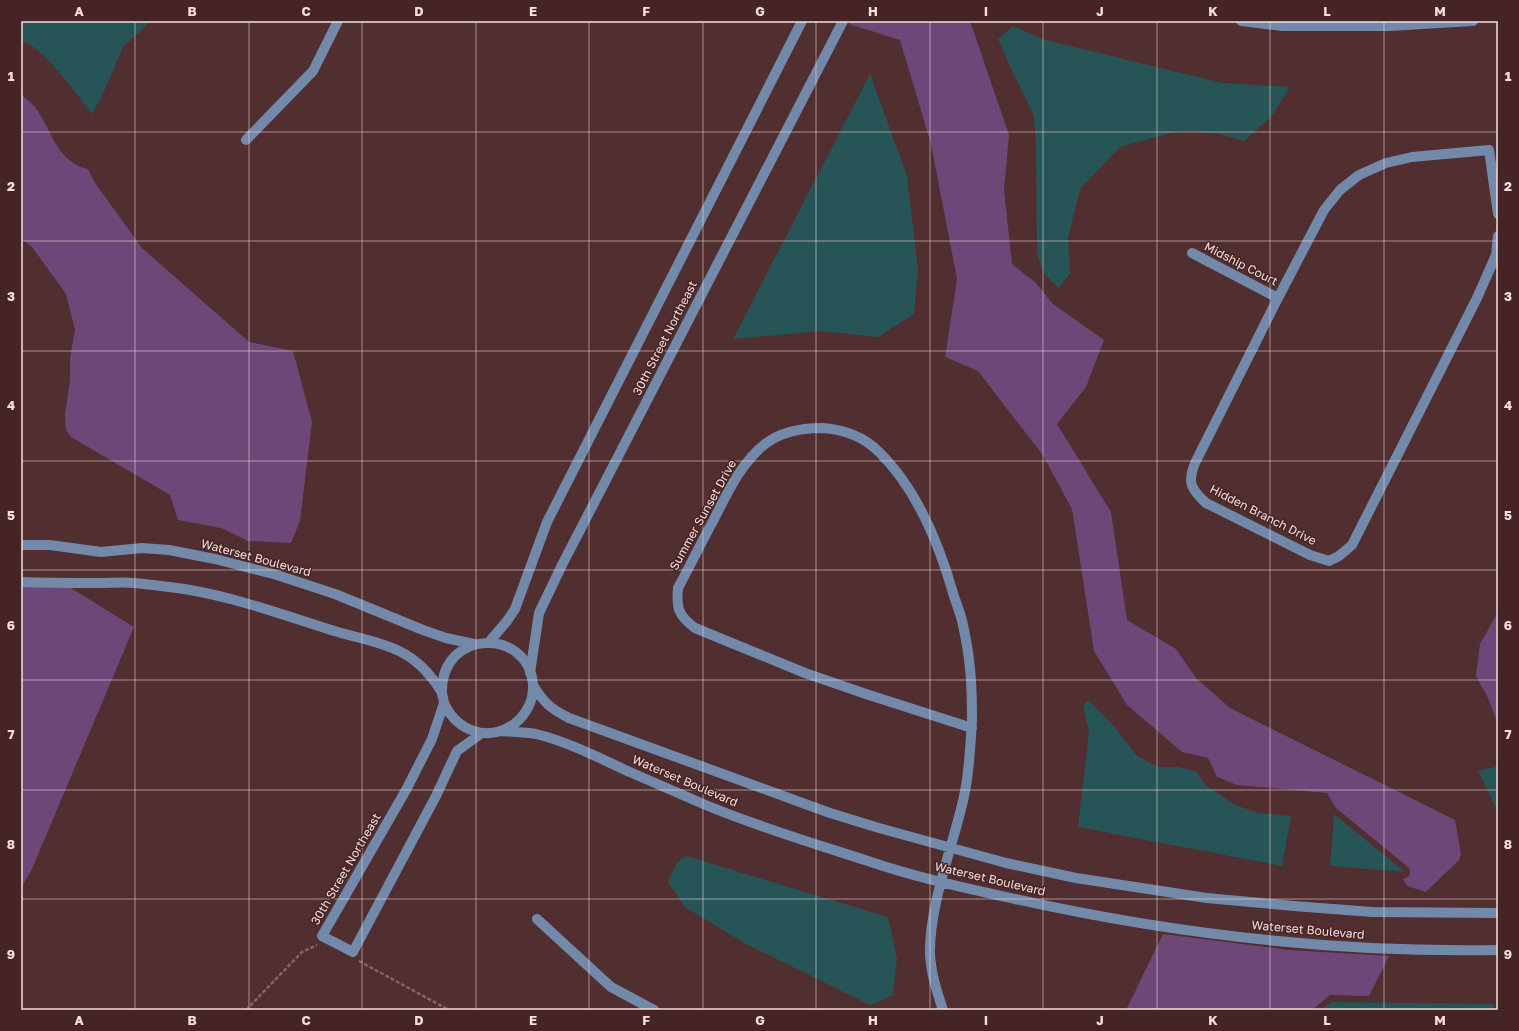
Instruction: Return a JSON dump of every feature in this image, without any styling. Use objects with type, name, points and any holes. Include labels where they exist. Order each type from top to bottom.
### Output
[{"type":"street","points":[[246,140],[313,71],[338,21]]},
{"type":"street","name":"30th Street Northeast","points":[[489,642],[515,609],[547,522],[802,21]]},
{"type":"street","name":"30th Street Northeast","points":[[530,673],[539,613],[562,565],[843,21]]},
{"type":"street","points":[[1241,21],[1283,26],[1389,26],[1473,21]]},
{"type":"street","name":"Hidden Branch Drive","points":[[1498,214],[1494,149],[1412,158],[1386,163],[1359,175],[1340,190],[1324,210],[1195,463],[1190,475],[1196,494],[1206,503],[1310,555],[1329,561],[1339,556],[1352,545],[1477,298],[1496,255],[1498,236]]},
{"type":"street","name":"Midship Court","points":[[1192,254],[1278,298]]},
{"type":"street","name":"Summer Sunset Drive","points":[[943,1010],[934,986],[930,954],[932,929],[942,882],[963,804],[969,766],[972,728],[970,668],[962,623],[944,561],[930,530],[900,476],[879,451],[863,440],[848,432],[829,428],[803,428],[784,433],[765,444],[745,463],[730,488],[678,588],[677,602],[683,619],[695,628],[805,673],[972,728]]},
{"type":"street","name":"Waterset Boulevard","points":[[21,545],[50,545],[101,552],[142,548],[168,550],[215,559],[277,575],[335,594],[423,630],[446,638],[474,644]]},
{"type":"street","points":[[21,582],[134,583],[190,590],[235,600],[397,650],[413,658],[442,692]]},
{"type":"street","points":[[489,642],[504,646],[517,654],[527,666],[533,685],[530,702],[522,718],[516,724],[500,732],[482,733],[459,724],[451,715],[444,703],[442,692],[443,674],[452,659],[466,647],[474,644],[489,642]]},
{"type":"street","name":"Waterset Boulevard","points":[[533,685],[540,697],[554,710],[569,718],[830,813],[1006,863],[1076,878],[1207,898],[1372,912],[1498,913]]},
{"type":"street","name":"30th Street Northeast","points":[[444,703],[432,739],[406,790],[322,936],[353,952],[436,796],[458,751],[482,733]]},
{"type":"street","name":"Waterset Boulevard","points":[[500,732],[537,734],[568,745],[755,824],[868,862],[942,882],[1068,911],[1144,924],[1223,935],[1290,942],[1376,949],[1498,950]]},
{"type":"street","points":[[537,919],[611,987],[654,1010]]},
{"type":"path","points":[[246,1010],[302,952],[320,944]]},
{"type":"path","points":[[353,958],[449,1010]]},
{"type":"shaded area","points":[[851,21],[970,21],[1009,135],[1004,190],[1012,264],[1035,282],[1053,304],[1104,340],[1086,387],[1057,424],[1111,512],[1127,620],[1176,649],[1196,678],[1230,708],[1455,820],[1461,854],[1459,860],[1426,892],[1407,886],[1403,879],[1410,874],[1408,867],[1336,808],[1327,793],[1237,785],[1217,777],[1208,758],[1182,752],[1127,705],[1094,651],[1072,509],[1042,454],[978,371],[945,357],[957,279],[931,144],[900,40],[849,24]]},
{"type":"shaded area","points":[[21,94],[35,107],[62,152],[77,165],[88,169],[95,183],[142,248],[249,342],[293,351],[312,422],[300,521],[291,543],[248,541],[221,528],[178,520],[170,495],[71,437],[66,430],[65,414],[70,380],[70,358],[75,330],[66,294],[32,247],[21,238]]},
{"type":"shaded area","points":[[61,582],[134,627],[32,869],[21,888],[21,583]]},
{"type":"shaded area","points":[[1498,612],[1498,724],[1488,698],[1476,676],[1480,644]]},
{"type":"shaded area","points":[[1163,934],[1289,950],[1389,956],[1369,996],[1330,995],[1312,1010],[1126,1010]]},
{"type":"water","points":[[21,21],[151,21],[123,47],[103,94],[92,114],[49,61],[30,45],[21,41]]},
{"type":"water","points":[[1013,26],[1042,39],[1222,83],[1290,87],[1271,117],[1244,141],[1217,133],[1178,131],[1120,147],[1080,189],[1068,238],[1070,273],[1059,288],[1045,275],[1037,255],[1036,146],[1034,116],[998,39]]},
{"type":"water","points":[[870,74],[907,176],[918,269],[914,314],[878,337],[822,331],[733,339]]},
{"type":"water","points":[[1088,700],[1114,726],[1137,756],[1158,767],[1180,767],[1197,772],[1205,785],[1235,805],[1259,813],[1291,816],[1282,866],[1078,827],[1089,733],[1083,706]]},
{"type":"water","points":[[1498,766],[1498,809],[1495,806],[1478,771]]},
{"type":"water","points":[[1334,814],[1405,872],[1330,866]]},
{"type":"water","points":[[686,856],[888,917],[897,959],[893,995],[870,1005],[746,944],[685,907],[668,882],[677,862]]},
{"type":"water","points":[[1331,1002],[1492,1004],[1496,1010],[1321,1010]]}]
